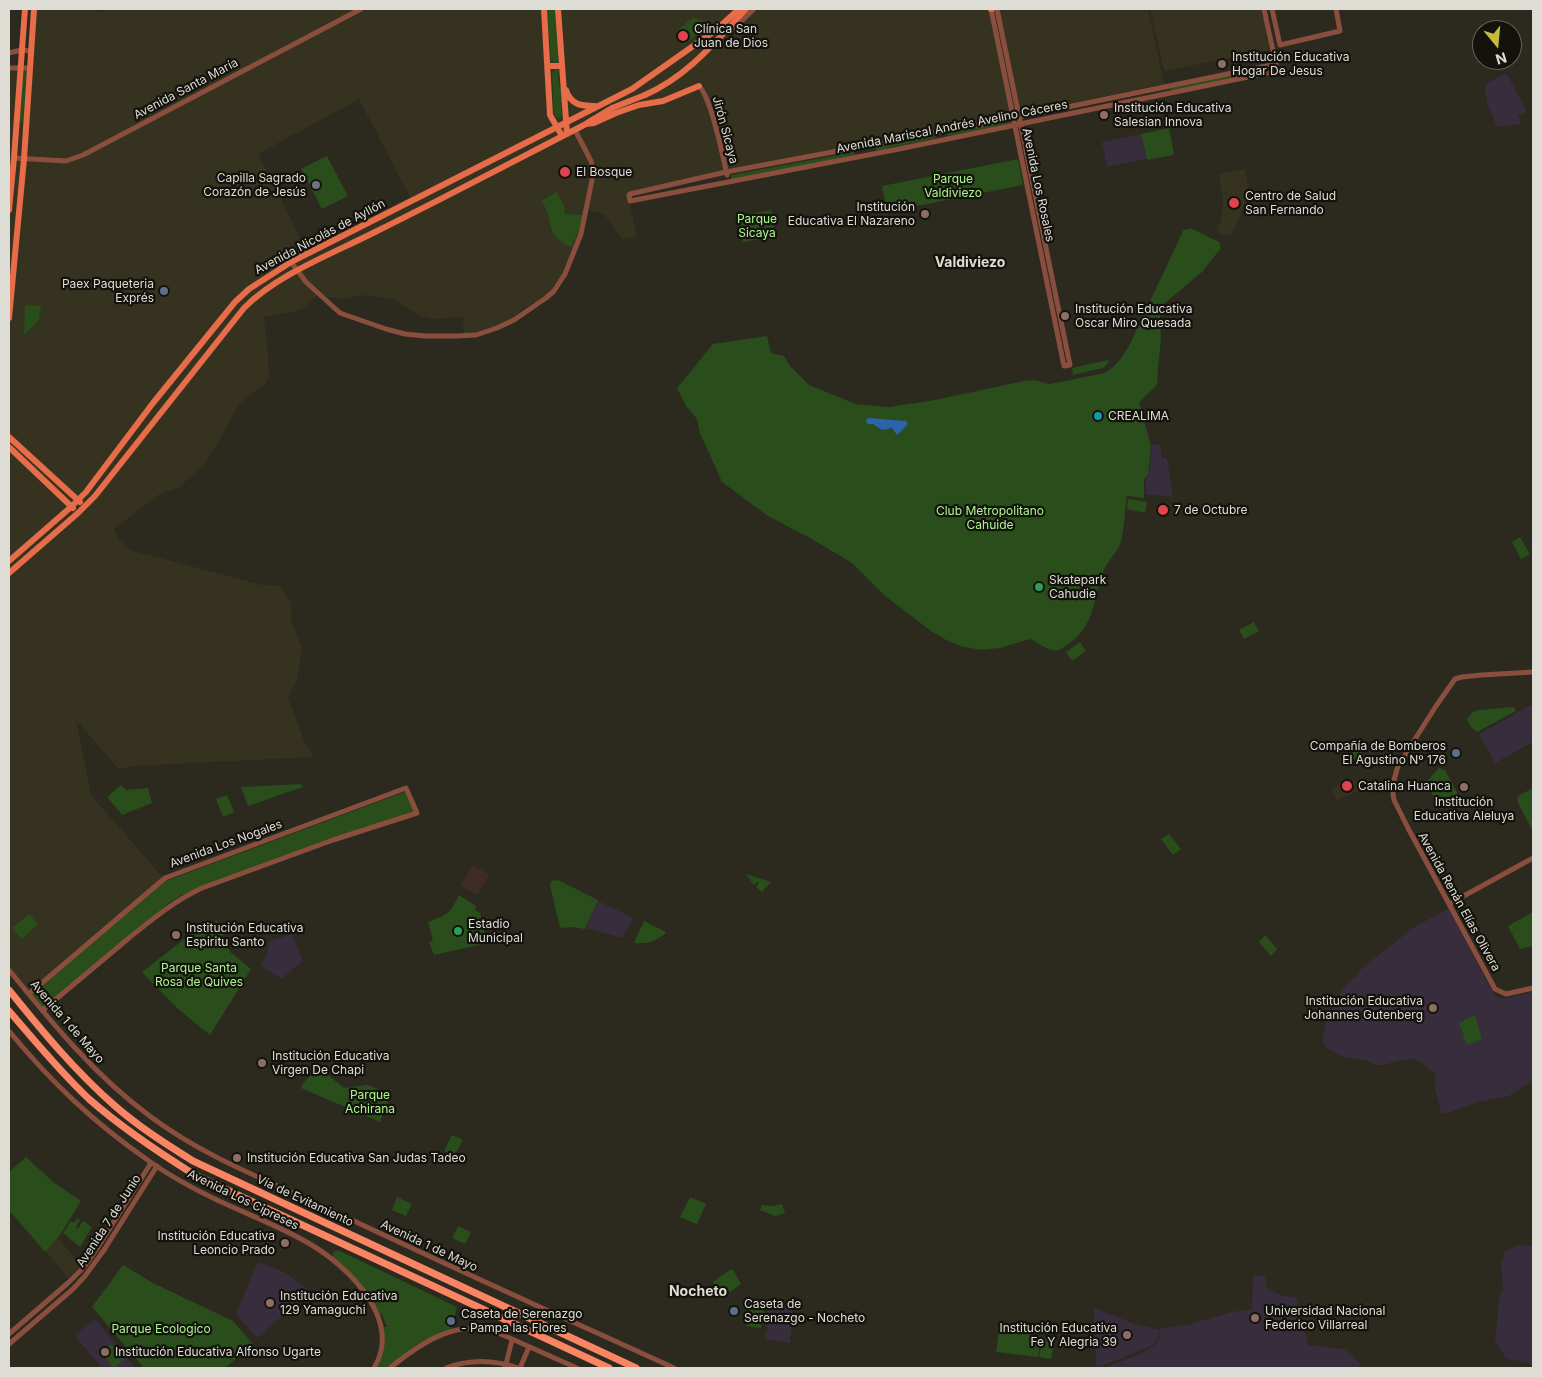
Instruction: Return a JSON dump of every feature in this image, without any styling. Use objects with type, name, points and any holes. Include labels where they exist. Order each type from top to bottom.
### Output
[{"type":"highway","name":"Vía de Evitamiento","points":[[9,990],[61,1053],[98,1091],[159,1140],[238,1182],[636,1368]]},
{"type":"highway","name":"Vía de Evitamiento","points":[[9,1011],[52,1060],[109,1116],[148,1145],[195,1175],[609,1368]]},
{"type":"main road","points":[[9,210],[25,9]]},
{"type":"main road","points":[[9,318],[24,160],[34,9]]},
{"type":"main road","points":[[544,9],[550,115],[564,135]]},
{"type":"main road","points":[[558,9],[566,122],[564,135]]},
{"type":"main road","name":"Avenida Nicolás de Ayllón","points":[[9,561],[86,492],[153,403],[235,302],[253,285],[290,262],[632,89],[720,27],[738,9]]},
{"type":"main road","points":[[586,124],[612,108],[673,81],[688,69],[746,9]]},
{"type":"main road","points":[[720,27],[726,33],[731,31]]},
{"type":"main road","points":[[548,66],[562,66]]},
{"type":"main road","points":[[563,80],[568,96],[576,104],[597,106]]},
{"type":"main road","name":"Avenida Nicolás de Ayllón","points":[[9,573],[85,507],[95,496],[244,308],[266,289],[297,271],[586,124],[594,123],[639,105],[663,100],[699,86]]},
{"type":"main road","points":[[9,437],[85,507]]},
{"type":"main road","points":[[9,447],[78,513]]},
{"type":"street","name":"Avenida Santa María","points":[[14,158],[66,161],[83,155],[361,9]]},
{"type":"street","points":[[731,31],[754,9]]},
{"type":"street","name":"Avenida Los Rosales","points":[[991,9],[1018,125],[1067,366]]},
{"type":"street","name":"Avenida Los Rosales","points":[[997,9],[1016,117]]},
{"type":"street","points":[[1264,9],[1276,64]]},
{"type":"street","points":[[1272,9],[1280,45],[1340,31],[1336,9]]},
{"type":"street","points":[[9,53],[31,50]]},
{"type":"street","name":"Avenida Mariscal Andrés Avelino Cáceres","points":[[1276,64],[1277,71],[1018,125],[728,181],[630,202],[630,194],[726,172],[1016,117],[1276,64]]},
{"type":"street","points":[[9,68],[30,68]]},
{"type":"street","name":"Jirón Sicaya","points":[[699,86],[704,90],[720,142],[728,181]]},
{"type":"street","points":[[290,262],[340,314],[386,330],[426,336],[456,336],[476,335],[497,328],[514,320],[546,298],[554,290],[565,274],[581,234],[593,169],[591,161],[575,130]]},
{"type":"street","points":[[657,188],[659,196]]},
{"type":"street","name":"Avenida Renán Elías Olivera","points":[[1533,672],[1482,675],[1455,679],[1398,766],[1392,788],[1394,800],[1495,989],[1506,994],[1533,988]]},
{"type":"street","name":"Avenida Los Nogales","points":[[29,994],[165,878],[406,788],[416,813],[319,846],[182,897],[43,1010]]},
{"type":"street","points":[[1448,904],[1533,858]]},
{"type":"street","name":"Avenida 1 de Mayo","points":[[9,970],[76,1051],[121,1093],[151,1117],[215,1157],[418,1252],[674,1368]]},
{"type":"street","name":"Avenida Los Cipreses","points":[[9,1031],[11,1038],[78,1106],[151,1163],[197,1190],[310,1243],[324,1252],[346,1272],[366,1295],[381,1324],[382,1351],[379,1361],[374,1368]]},
{"type":"street","name":"Avenida 7 de Junio","points":[[9,1334],[84,1267],[151,1163]]},
{"type":"street","name":"Avenida 7 de Junio","points":[[9,1344],[73,1289],[85,1276],[104,1250],[157,1166]]},
{"type":"street","points":[[390,1368],[431,1339],[453,1331],[473,1329],[486,1329],[577,1368]]},
{"type":"street","points":[[506,1366],[512,1340]]},
{"type":"street","points":[[446,1368],[468,1362],[487,1361],[519,1368],[529,1347]]},
{"type":"shaded area","points":[[36,9],[97,9],[97,13],[107,9],[1148,9],[1164,84],[627,193],[637,236],[622,239],[604,214],[585,209],[579,234],[562,276],[548,294],[523,308],[513,319],[495,328],[464,334],[463,317],[433,319],[418,315],[393,299],[360,295],[346,299],[316,296],[301,310],[264,317],[269,376],[265,385],[239,404],[204,465],[178,488],[158,495],[114,529],[119,540],[130,550],[262,585],[280,586],[291,603],[291,619],[302,649],[297,680],[288,698],[304,741],[314,757],[132,766],[119,769],[76,720],[91,795],[161,875],[161,879],[29,993],[9,975],[9,70],[32,66]],"holes":[[[359,99],[410,197],[307,251],[258,154]]]},
{"type":"shaded area","points":[[1150,9],[1261,9],[1270,50],[1164,71]]},
{"type":"shaded area","points":[[1507,74],[1527,112],[1518,115],[1521,124],[1497,127],[1488,105],[1485,90],[1487,84]]},
{"type":"shaded area","points":[[1141,134],[1146,159],[1107,167],[1102,142]]},
{"type":"shaded area","name":"Centro de Salud San Fernando","points":[[1245,169],[1248,187],[1245,204],[1234,230],[1231,234],[1224,235],[1217,231],[1223,201],[1219,174]]},
{"type":"shaded area","points":[[1152,444],[1160,445],[1162,458],[1167,458],[1173,497],[1146,494],[1145,479],[1149,475]]},
{"type":"shaded area","points":[[1533,705],[1533,742],[1495,763],[1479,734]]},
{"type":"shaded area","name":"Catalina Huanca","points":[[1346,779],[1358,782],[1358,791],[1337,800],[1331,790]]},
{"type":"shaded area","points":[[473,865],[490,875],[477,895],[460,886]]},
{"type":"shaded area","points":[[598,901],[633,918],[622,938],[586,928]]},
{"type":"shaded area","name":"Institución Educativa Johannes Gutenberg","points":[[1449,908],[1494,995],[1503,999],[1533,992],[1533,1082],[1509,1096],[1478,1102],[1445,1114],[1441,1113],[1435,1089],[1435,1073],[1420,1062],[1414,1059],[1375,1065],[1368,1061],[1344,1057],[1327,1048],[1322,1040],[1326,1023],[1344,987],[1358,975],[1361,969],[1413,928]]},
{"type":"shaded area","points":[[292,934],[303,961],[282,979],[261,966],[268,951],[269,941]]},
{"type":"shaded area","points":[[58,1238],[81,1265],[68,1278],[46,1251]]},
{"type":"shaded area","points":[[1517,1245],[1533,1246],[1533,1368],[1527,1362],[1506,1358],[1495,1340],[1499,1299],[1503,1289],[1501,1262],[1505,1252]]},
{"type":"shaded area","name":"Institución Educativa 129 Yamaguchi","points":[[258,1262],[284,1272],[311,1291],[257,1338],[236,1314]]},
{"type":"shaded area","name":"Universidad Nacional Federico Villarreal","points":[[1265,1275],[1266,1285],[1269,1290],[1283,1296],[1296,1297],[1308,1345],[1344,1349],[1361,1364],[1358,1368],[1104,1368],[1142,1353],[1154,1346],[1159,1338],[1161,1328],[1187,1325],[1232,1312],[1252,1309],[1253,1276]]},
{"type":"shaded area","points":[[768,1301],[791,1303],[793,1305],[790,1343],[765,1339]]},
{"type":"shaded area","name":"Institución Educativa Fe Y Alegria 39","points":[[1094,1308],[1135,1324],[1160,1330],[1157,1340],[1151,1346],[1097,1368]]},
{"type":"shaded area","name":"Institución Educativa Alfonso Ugarte","points":[[95,1319],[135,1368],[102,1368],[75,1336]]},
{"type":"green space","points":[[547,9],[557,9],[559,61],[556,63],[551,61]]},
{"type":"green space","points":[[694,18],[711,23],[684,45],[675,32]]},
{"type":"green space","points":[[1271,66],[1272,71],[1174,91],[1169,88]]},
{"type":"green space","points":[[556,69],[561,72],[558,73],[559,86],[562,89],[562,115],[559,118],[554,113],[552,72]]},
{"type":"green space","points":[[22,71],[27,71],[23,121],[18,121]]},
{"type":"green space","points":[[1011,120],[1010,124],[948,136],[946,133]]},
{"type":"green space","points":[[1169,128],[1173,155],[1147,160],[1141,134]]},
{"type":"green space","points":[[935,134],[936,138],[876,151],[875,146]]},
{"type":"green space","points":[[854,152],[855,155],[731,180],[731,175]]},
{"type":"green space","points":[[327,156],[348,196],[322,209],[301,169]]},
{"type":"green space","name":"Parque Valdiviezo","points":[[1018,159],[1023,185],[887,212],[882,186]]},
{"type":"green space","points":[[556,192],[564,205],[565,214],[583,215],[578,234],[571,247],[556,237],[541,201]]},
{"type":"green space","name":"Parque Sicaya","points":[[771,210],[776,236],[743,242],[738,216]]},
{"type":"green space","name":"Club Metropolitano Cahuide","points":[[1190,228],[1219,242],[1221,248],[1202,272],[1160,307],[1161,340],[1157,384],[1139,402],[1151,446],[1148,475],[1144,479],[1144,498],[1127,496],[1121,542],[1103,572],[1090,618],[1079,636],[1057,651],[1048,649],[1030,639],[1000,648],[981,650],[961,646],[931,631],[884,595],[852,563],[768,516],[722,482],[700,433],[697,419],[686,406],[677,388],[713,344],[767,336],[771,353],[784,356],[790,366],[809,385],[856,404],[889,407],[935,400],[1024,381],[1035,380],[1049,384],[1105,373],[1120,360],[1129,346],[1184,229]]},
{"type":"green space","points":[[25,305],[41,306],[39,320],[24,335]]},
{"type":"green space","points":[[1108,360],[1109,362],[1103,368],[1073,375],[1072,368]]},
{"type":"green space","points":[[1128,499],[1147,502],[1145,513],[1127,509]]},
{"type":"green space","points":[[1520,537],[1530,554],[1521,559],[1512,542]]},
{"type":"green space","points":[[1254,622],[1259,631],[1244,639],[1239,630]]},
{"type":"green space","points":[[1080,642],[1086,651],[1072,661],[1066,652]]},
{"type":"green space","points":[[1514,707],[1516,711],[1477,732],[1470,726],[1467,719],[1473,712],[1479,710]]},
{"type":"green space","points":[[1359,740],[1363,757],[1353,760],[1349,742]]},
{"type":"green space","points":[[1439,768],[1445,770],[1460,798],[1440,809],[1427,784],[1428,780]]},
{"type":"green space","points":[[301,784],[303,787],[248,806],[241,787]]},
{"type":"green space","points":[[121,785],[126,790],[148,788],[152,803],[122,815],[108,798]]},
{"type":"green space","points":[[1533,788],[1533,831],[1517,798]]},
{"type":"green space","points":[[407,791],[415,812],[258,866],[182,895],[169,903],[43,1008],[32,995],[163,882]]},
{"type":"green space","points":[[227,795],[234,812],[223,817],[216,799]]},
{"type":"green space","points":[[1169,834],[1181,849],[1173,855],[1161,839]]},
{"type":"green space","points":[[746,874],[771,882],[762,892],[756,887],[759,883],[757,882],[754,885]]},
{"type":"green space","points":[[558,880],[598,900],[585,929],[560,928],[550,885],[552,881]]},
{"type":"green space","name":"Estadio Municipal","points":[[459,895],[476,906],[475,910],[480,913],[487,943],[434,955],[429,942],[433,940],[428,922],[440,918],[447,913]]},
{"type":"green space","points":[[1533,912],[1533,946],[1520,949],[1508,926]]},
{"type":"green space","points":[[29,914],[38,924],[22,939],[12,928]]},
{"type":"green space","name":"Parque Santa Rosa de Quives","points":[[217,921],[230,952],[251,969],[210,1035],[176,1007],[142,972],[196,930]]},
{"type":"green space","points":[[644,921],[666,933],[651,942],[634,943]]},
{"type":"green space","points":[[1265,935],[1277,949],[1271,956],[1259,942]]},
{"type":"green space","points":[[1475,1015],[1482,1039],[1468,1045],[1463,1037],[1459,1023]]},
{"type":"green space","name":"Parque Achirana","points":[[318,1067],[344,1088],[368,1085],[391,1095],[380,1122],[301,1088]]},
{"type":"green space","points":[[452,1135],[463,1140],[454,1156],[444,1151]]},
{"type":"green space","points":[[26,1157],[53,1182],[81,1201],[58,1238],[45,1252],[9,1210],[9,1172]]},
{"type":"green space","points":[[397,1197],[412,1204],[406,1216],[392,1210]]},
{"type":"green space","points":[[690,1197],[706,1204],[697,1224],[680,1217]]},
{"type":"green space","points":[[782,1204],[785,1213],[775,1216],[760,1210],[762,1205]]},
{"type":"green space","points":[[77,1218],[80,1220],[76,1227],[78,1229],[83,1221],[92,1227],[80,1247],[63,1233],[71,1221],[74,1223]]},
{"type":"green space","points":[[458,1226],[471,1232],[465,1244],[452,1238]]},
{"type":"green space","points":[[338,1250],[457,1307],[451,1330],[414,1346],[387,1368],[377,1368],[383,1353],[384,1327],[387,1327],[382,1314],[379,1313],[333,1258],[333,1252]]},
{"type":"green space","name":"Parque Ecologico","points":[[123,1265],[153,1283],[233,1321],[253,1344],[225,1368],[144,1368],[92,1307]]},
{"type":"green space","points":[[731,1269],[741,1284],[720,1299],[715,1291],[713,1282]]},
{"type":"green space","points":[[749,1302],[765,1304],[761,1328],[746,1326]]},
{"type":"green space","points":[[999,1330],[1041,1336],[1038,1357],[996,1352]]},
{"type":"green space","points":[[1043,1337],[1055,1339],[1051,1359],[1039,1357]]},
{"type":"green space","points":[[111,1344],[124,1359],[114,1368],[101,1353]]},
{"type":"water","points":[[869,418],[906,421],[908,424],[897,435],[892,428],[882,430],[873,424],[867,424],[866,420]]},
{"type":"place","name":"Clínica San Juan de Dios","points":[[683,36]]},
{"type":"place","name":"Institución Educativa Hogar De Jesus","points":[[1222,64]]},
{"type":"place","name":"Institución Educativa Salesian Innova","points":[[1104,115]]},
{"type":"place","name":"El Bosque","points":[[565,172]]},
{"type":"place","name":"Capilla Sagrado Corazón de Jesús","points":[[316,185]]},
{"type":"place","name":"Centro de Salud San Fernando","points":[[1234,203]]},
{"type":"place","name":"Institución Educativa El Nazareno","points":[[925,214]]},
{"type":"place","name":"Paex Paqueteria Exprés","points":[[164,291]]},
{"type":"place","name":"Institución Educativa Oscar Miro Quesada","points":[[1065,316]]},
{"type":"place","name":"CREALIMA","points":[[1098,416]]},
{"type":"place","name":"7 de Octubre","points":[[1163,510]]},
{"type":"place","name":"Skatepark Cahudie","points":[[1039,587]]},
{"type":"place","name":"Compañía de Bomberos El Agustino Nº 176","points":[[1456,753]]},
{"type":"place","name":"Catalina Huanca","points":[[1347,786]]},
{"type":"place","name":"Institución Educativa Aleluya","points":[[1464,787]]},
{"type":"place","name":"Estadio Municipal","points":[[458,931]]},
{"type":"place","name":"Institución Educativa Espiritu Santo","points":[[176,935]]},
{"type":"place","name":"Institución Educativa Johannes Gutenberg","points":[[1433,1008]]},
{"type":"place","name":"Institución Educativa Virgen De Chapi","points":[[262,1063]]},
{"type":"place","name":"Institución Educativa San Judas Tadeo","points":[[237,1158]]},
{"type":"place","name":"Institución Educativa Leoncio Prado","points":[[285,1243]]},
{"type":"place","name":"Institución Educativa 129 Yamaguchi","points":[[270,1303]]},
{"type":"place","name":"Caseta de Serenazgo - Nocheto","points":[[734,1311]]},
{"type":"place","name":"Universidad Nacional Federico Villarreal","points":[[1255,1318]]},
{"type":"place","name":"Caseta de Serenazgo - Pampa las Flores","points":[[451,1321]]},
{"type":"place","name":"Institución Educativa Fe Y Alegria 39","points":[[1127,1335]]},
{"type":"place","name":"Institución Educativa Alfonso Ugarte","points":[[105,1352]]},
{"type":"district","name":"Valdiviezo","points":[[970,263]]},
{"type":"district","name":"Nocheto","points":[[698,1292]]}]
